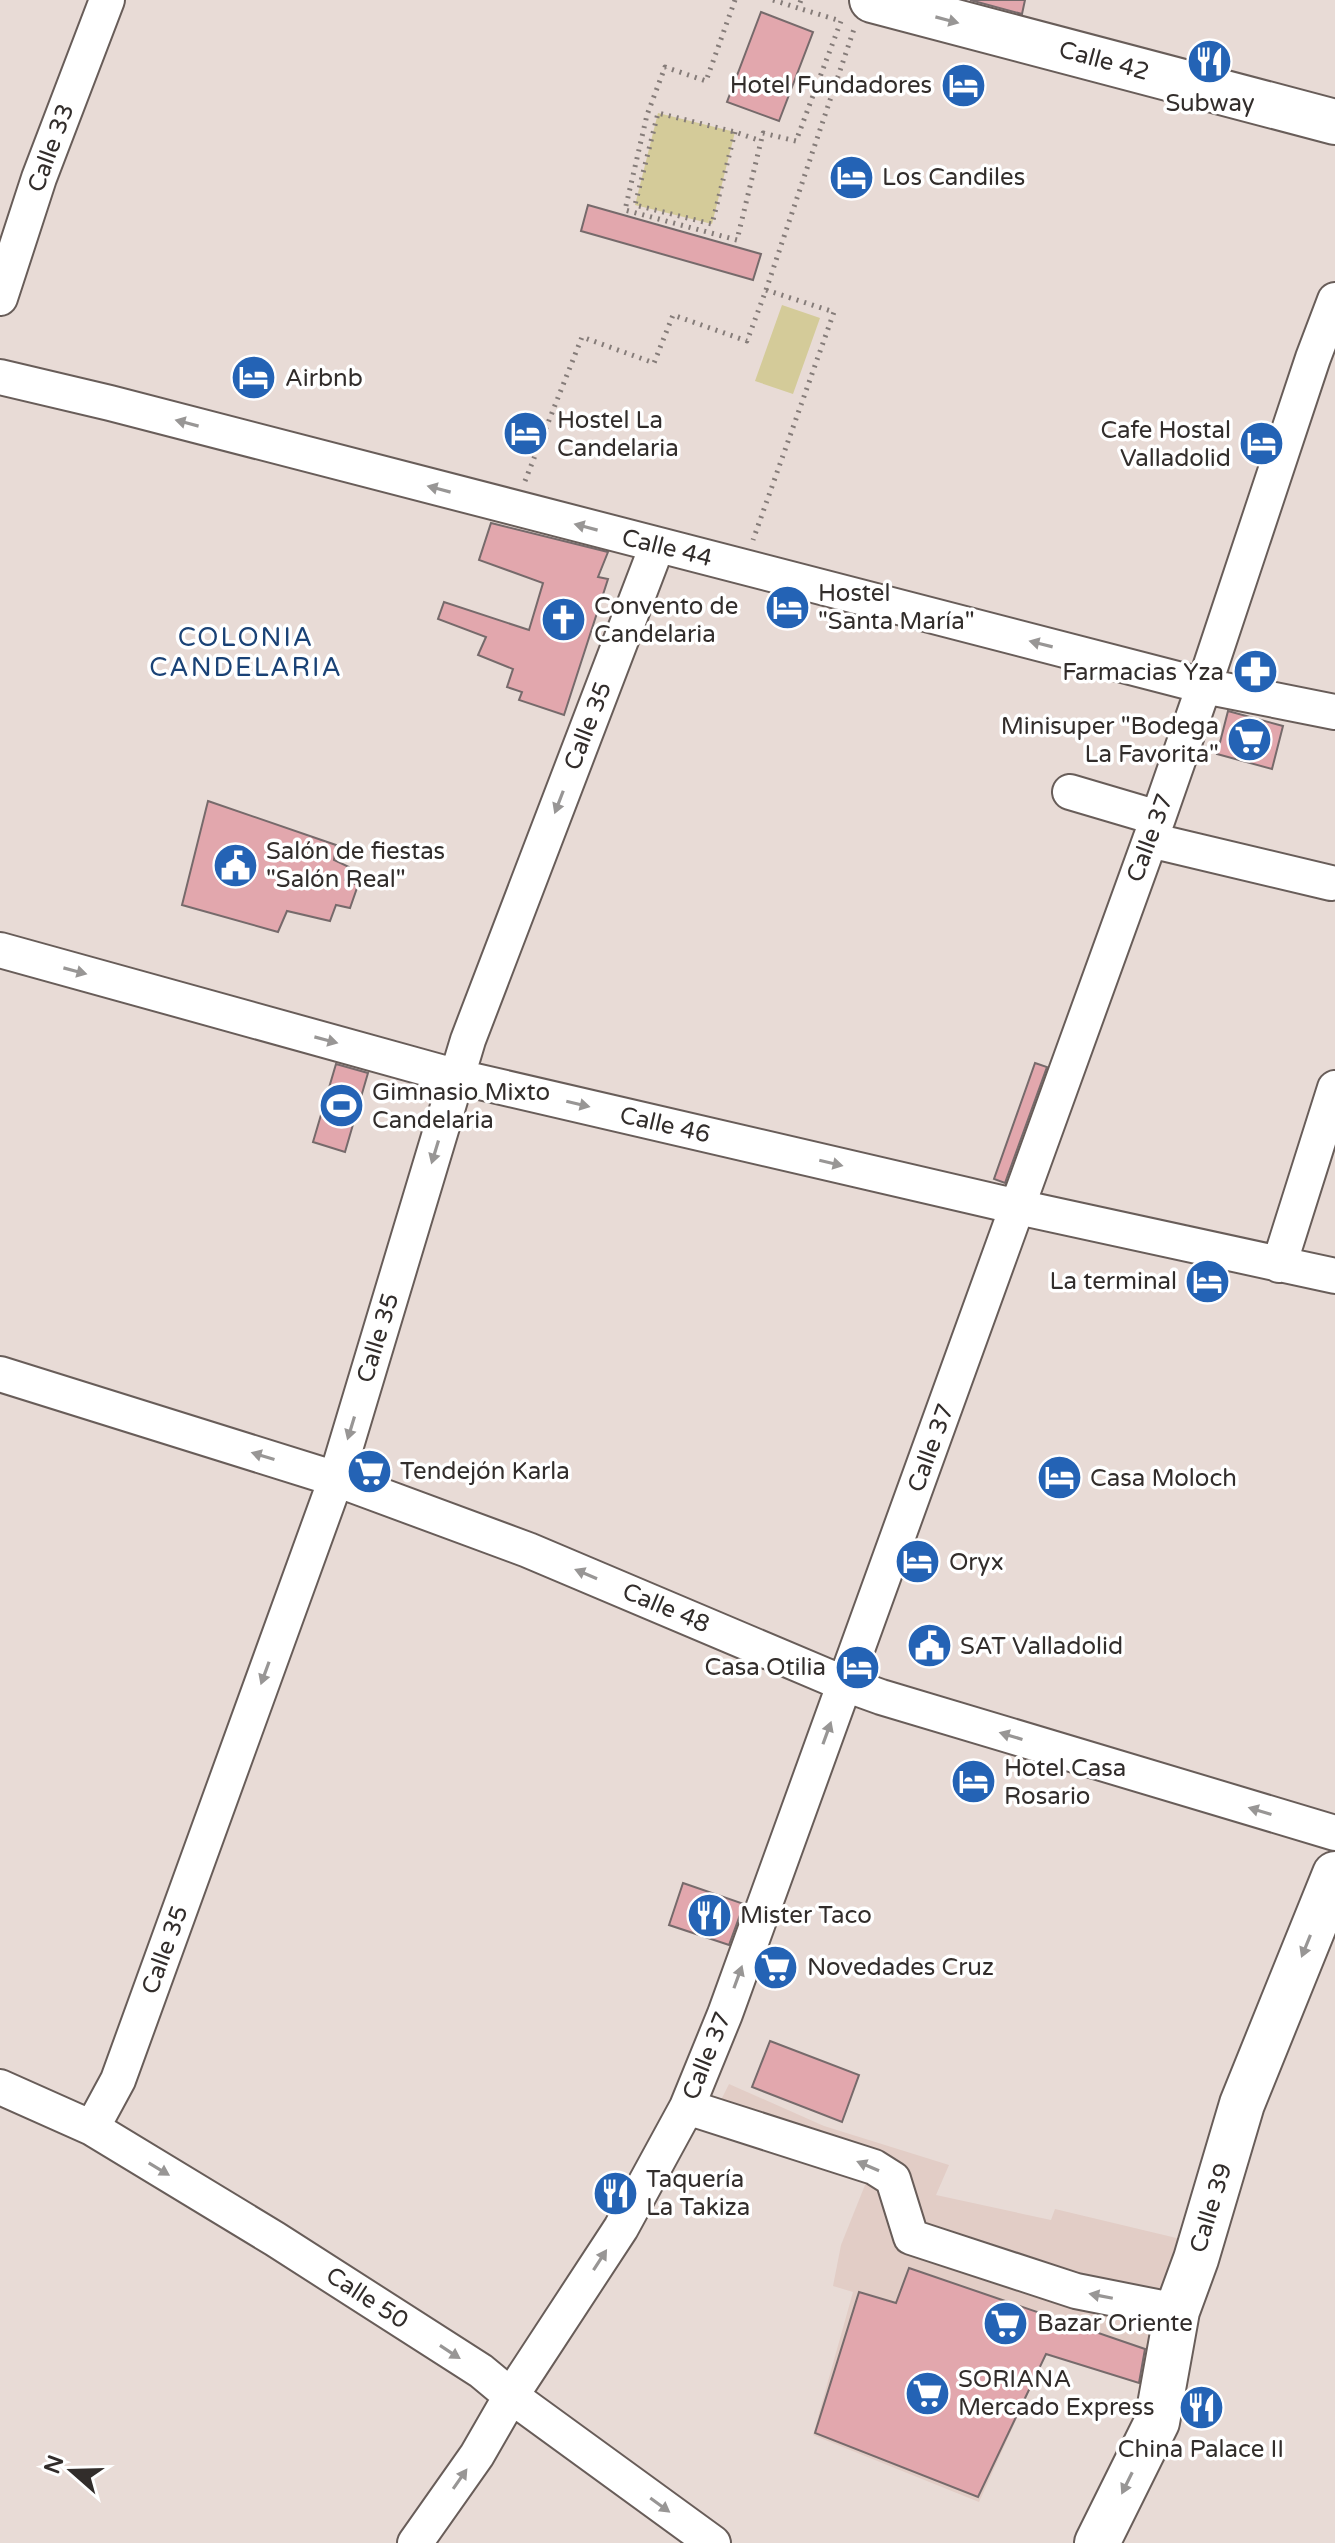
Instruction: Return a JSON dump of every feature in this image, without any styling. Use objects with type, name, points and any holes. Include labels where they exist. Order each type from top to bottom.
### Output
[{"type":"main road","name":"Calle 42","points":[[863,13],[1335,122]]},
{"type":"main road","name":"Calle 39","points":[[1097,2543],[1157,2422],[1177,2311],[1196,2259],[1242,2104],[1335,1874]]},
{"type":"street","name":"Calle 33","points":[[0,298],[39,178],[107,0]]},
{"type":"street","name":"Calle 37","points":[[415,2543],[477,2455],[511,2396],[621,2228],[687,2107],[725,2014],[1324,361],[1335,300]]},
{"type":"street","name":"Calle 44","points":[[0,377],[1204,686],[1335,712]]},
{"type":"street","name":"Calle 35","points":[[92,2128],[118,2080],[336,1479],[468,1040],[657,546]]},
{"type":"street","points":[[1070,792],[1154,829],[1331,883]]},
{"type":"street","name":"Calle 46","points":[[0,950],[458,1077],[1018,1207],[1335,1276]]},
{"type":"street","points":[[1279,1265],[1335,1088]]},
{"type":"street","name":"Calle 48","points":[[0,1374],[336,1479],[528,1550],[845,1684],[1335,1833]]},
{"type":"street","name":"Calle 50","points":[[0,2087],[92,2128],[443,2346],[713,2543]]},
{"type":"street","points":[[687,2107],[874,2167],[893,2179],[911,2237],[1076,2291],[1177,2311]]},
{"type":"path","points":[[735,0],[706,81],[665,67],[647,115],[625,210],[737,240],[763,133],[796,141],[841,21],[773,0]]},
{"type":"path","points":[[798,8],[801,0]]},
{"type":"path","points":[[514,508],[582,337],[654,363],[673,315],[747,341],[863,13]]},
{"type":"path","points":[[735,132],[712,224],[635,205],[658,113],[735,132],[761,141]]},
{"type":"path","points":[[743,567],[834,312],[766,290]]},
{"type":"shaded area","points":[[658,113],[735,132],[712,224],[635,205]]},
{"type":"shaded area","points":[[782,305],[820,318],[793,394],[755,381]]},
{"type":"shaded area","name":"Bazar Oriente","points":[[729,2084],[824,2126],[949,2165],[936,2195],[1051,2220],[1055,2209],[1189,2241],[1149,2386],[1046,2354],[979,2502],[813,2435],[853,2292],[833,2286],[841,2245],[871,2170],[719,2104]]},
{"type":"building","points":[[970,0],[1025,0],[1022,14]]},
{"type":"building","points":[[761,12],[813,32],[779,121],[727,102]]},
{"type":"building","points":[[588,205],[761,254],[753,280],[581,231]]},
{"type":"building","name":"Convento de Candelaria","points":[[491,523],[608,552],[598,577],[608,579],[564,715],[519,700],[522,692],[507,687],[513,669],[478,655],[486,637],[438,619],[444,602],[529,630],[543,583],[479,560]]},
{"type":"building","name":"Minisuper \"Bodega La Favorita\"","points":[[1228,711],[1283,726],[1272,769],[1217,754]]},
{"type":"building","points":[[208,801],[336,845],[334,860],[349,867],[345,880],[358,885],[350,908],[336,905],[330,921],[287,911],[278,932],[182,905]]},
{"type":"building","points":[[1035,1063],[1047,1067],[1005,1183],[994,1179]]},
{"type":"building","name":"Gimnasio Mixto Candelaria","points":[[336,1064],[368,1073],[345,1152],[313,1142]]},
{"type":"building","points":[[363,1458],[391,1468],[388,1477],[361,1467]]},
{"type":"building","name":"Mister Taco","points":[[683,1883],[744,1904],[729,1945],[669,1925]]},
{"type":"building","points":[[770,2041],[859,2075],[842,2122],[752,2087]]},
{"type":"building","name":"SORIANA Mercado Express","points":[[909,2268],[1145,2349],[1139,2383],[1046,2354],[978,2497],[815,2433],[859,2292],[896,2303]]},
{"type":"place","name":"Subway","points":[[1210,61]]},
{"type":"place","name":"Hotel Fundadores","points":[[963,85]]},
{"type":"place","name":"Los Candiles","points":[[851,177]]},
{"type":"place","name":"Airbnb","points":[[254,378]]},
{"type":"place","name":"Hostel La Candelaria","points":[[526,434]]},
{"type":"place","name":"Cafe Hostal Valladolid","points":[[1262,444]]},
{"type":"place","name":"Hostel \"Santa María\"","points":[[787,607]]},
{"type":"place","name":"Convento de Candelaria","points":[[563,620]]},
{"type":"place","name":"Farmacias Yza","points":[[1255,672]]},
{"type":"place","name":"Minisuper \"Bodega La Favorita\"","points":[[1250,740]]},
{"type":"place","name":"Salón de fiestas \"Salón Real\"","points":[[235,865]]},
{"type":"place","name":"Gimnasio Mixto Candelaria","points":[[341,1106]]},
{"type":"place","name":"La terminal","points":[[1208,1281]]},
{"type":"place","name":"Tendejón Karla","points":[[369,1471]]},
{"type":"place","name":"Casa Moloch","points":[[1059,1478]]},
{"type":"place","name":"Oryx","points":[[918,1562]]},
{"type":"place","name":"SAT Valladolid","points":[[929,1646]]},
{"type":"place","name":"Casa Otilia","points":[[857,1667]]},
{"type":"place","name":"Hotel Casa Rosario","points":[[973,1782]]},
{"type":"place","name":"Mister Taco","points":[[709,1915]]},
{"type":"place","name":"Novedades Cruz","points":[[776,1967]]},
{"type":"place","name":"Taquería La Takiza","points":[[615,2193]]},
{"type":"place","name":"Bazar Oriente","points":[[1006,2323]]},
{"type":"place","name":"SORIANA Mercado Express","points":[[927,2393]]},
{"type":"place","name":"China Palace II","points":[[1201,2407]]},
{"type":"district","name":"COLONIA CANDELARIA","points":[[246,652]]}]
